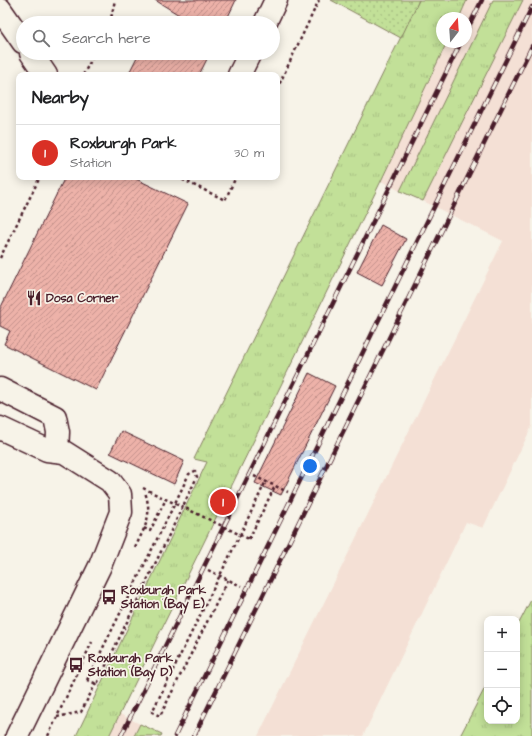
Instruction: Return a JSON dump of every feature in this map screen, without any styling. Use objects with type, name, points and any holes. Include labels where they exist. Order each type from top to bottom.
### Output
[{"type":"street","points":[[268,16],[276,0]]},
{"type":"street","points":[[0,9],[16,32]]},
{"type":"street","points":[[36,60],[44,72]]},
{"type":"street","points":[[240,72],[246,60]]},
{"type":"street","points":[[0,389],[55,417],[58,432],[56,451]]},
{"type":"street","points":[[0,428],[47,450],[64,452],[110,481],[120,494],[121,512],[100,566],[16,736]]},
{"type":"path","points":[[112,16],[115,0]]},
{"type":"path","points":[[280,83],[319,0]]},
{"type":"path","points":[[85,72],[91,60]]},
{"type":"path","points":[[0,258],[39,180]]},
{"type":"path","points":[[183,180],[225,200],[235,180]]},
{"type":"path","points":[[57,717],[81,712],[96,684],[197,477],[195,471],[189,474],[176,503],[87,680],[96,684]]},
{"type":"path","points":[[254,476],[288,492]]},
{"type":"path","points":[[228,580],[160,716],[152,712],[266,481]]},
{"type":"path","points":[[176,503],[249,539],[275,486]]},
{"type":"path","points":[[143,488],[182,507]]},
{"type":"path","points":[[144,528],[150,531],[166,499]]},
{"type":"path","points":[[208,570],[241,586]]},
{"type":"shaded area","points":[[467,0],[493,0],[472,43],[472,12],[462,12]]},
{"type":"shaded area","points":[[523,0],[532,0],[532,426],[483,528],[466,522],[363,736],[258,736],[503,241],[423,201]]},
{"type":"shaded area","points":[[444,48],[470,48],[400,191],[381,181]]},
{"type":"shaded area","points":[[120,714],[140,724],[134,736],[109,736]]},
{"type":"green space","points":[[331,0],[419,0],[401,38]]},
{"type":"green space","points":[[419,0],[467,0],[462,12],[436,12],[436,48],[444,48],[381,181],[109,736],[76,736],[207,462],[194,459]]},
{"type":"green space","points":[[493,0],[523,0],[423,201],[400,191],[470,48],[472,48],[472,43]]},
{"type":"green space","points":[[532,598],[532,736],[460,736],[484,690],[484,724],[520,724],[520,621]]},
{"type":"green space","points":[[140,724],[162,734],[161,736],[134,736]]},
{"type":"building","points":[[155,0],[236,0],[228,16],[181,16]]},
{"type":"building","points":[[136,60],[206,60],[200,72],[130,72]]},
{"type":"building","points":[[64,180],[138,180],[188,204],[96,390],[4,344],[10,331],[0,326],[0,309]]},
{"type":"building","points":[[381,225],[406,239],[382,285],[357,272]]},
{"type":"building","points":[[309,373],[335,386],[281,495],[255,483]]},
{"type":"building","points":[[121,431],[184,461],[174,484],[110,453]]},
{"type":"railway","points":[[472,20],[482,0]]},
{"type":"railway","points":[[175,736],[532,7]]},
{"type":"railway","points":[[194,736],[532,46]]},
{"type":"railway","points":[[121,736],[458,48]]},
{"type":"place","name":"Dosa Corner","points":[[34,298]]},
{"type":"place","name":"Roxburgh Park","points":[[223,502]]},
{"type":"place","name":"Roxburgh Park Station (Bay E)","points":[[109,597]]},
{"type":"place","name":"Roxburgh Park Station (Bay D)","points":[[76,665]]}]
